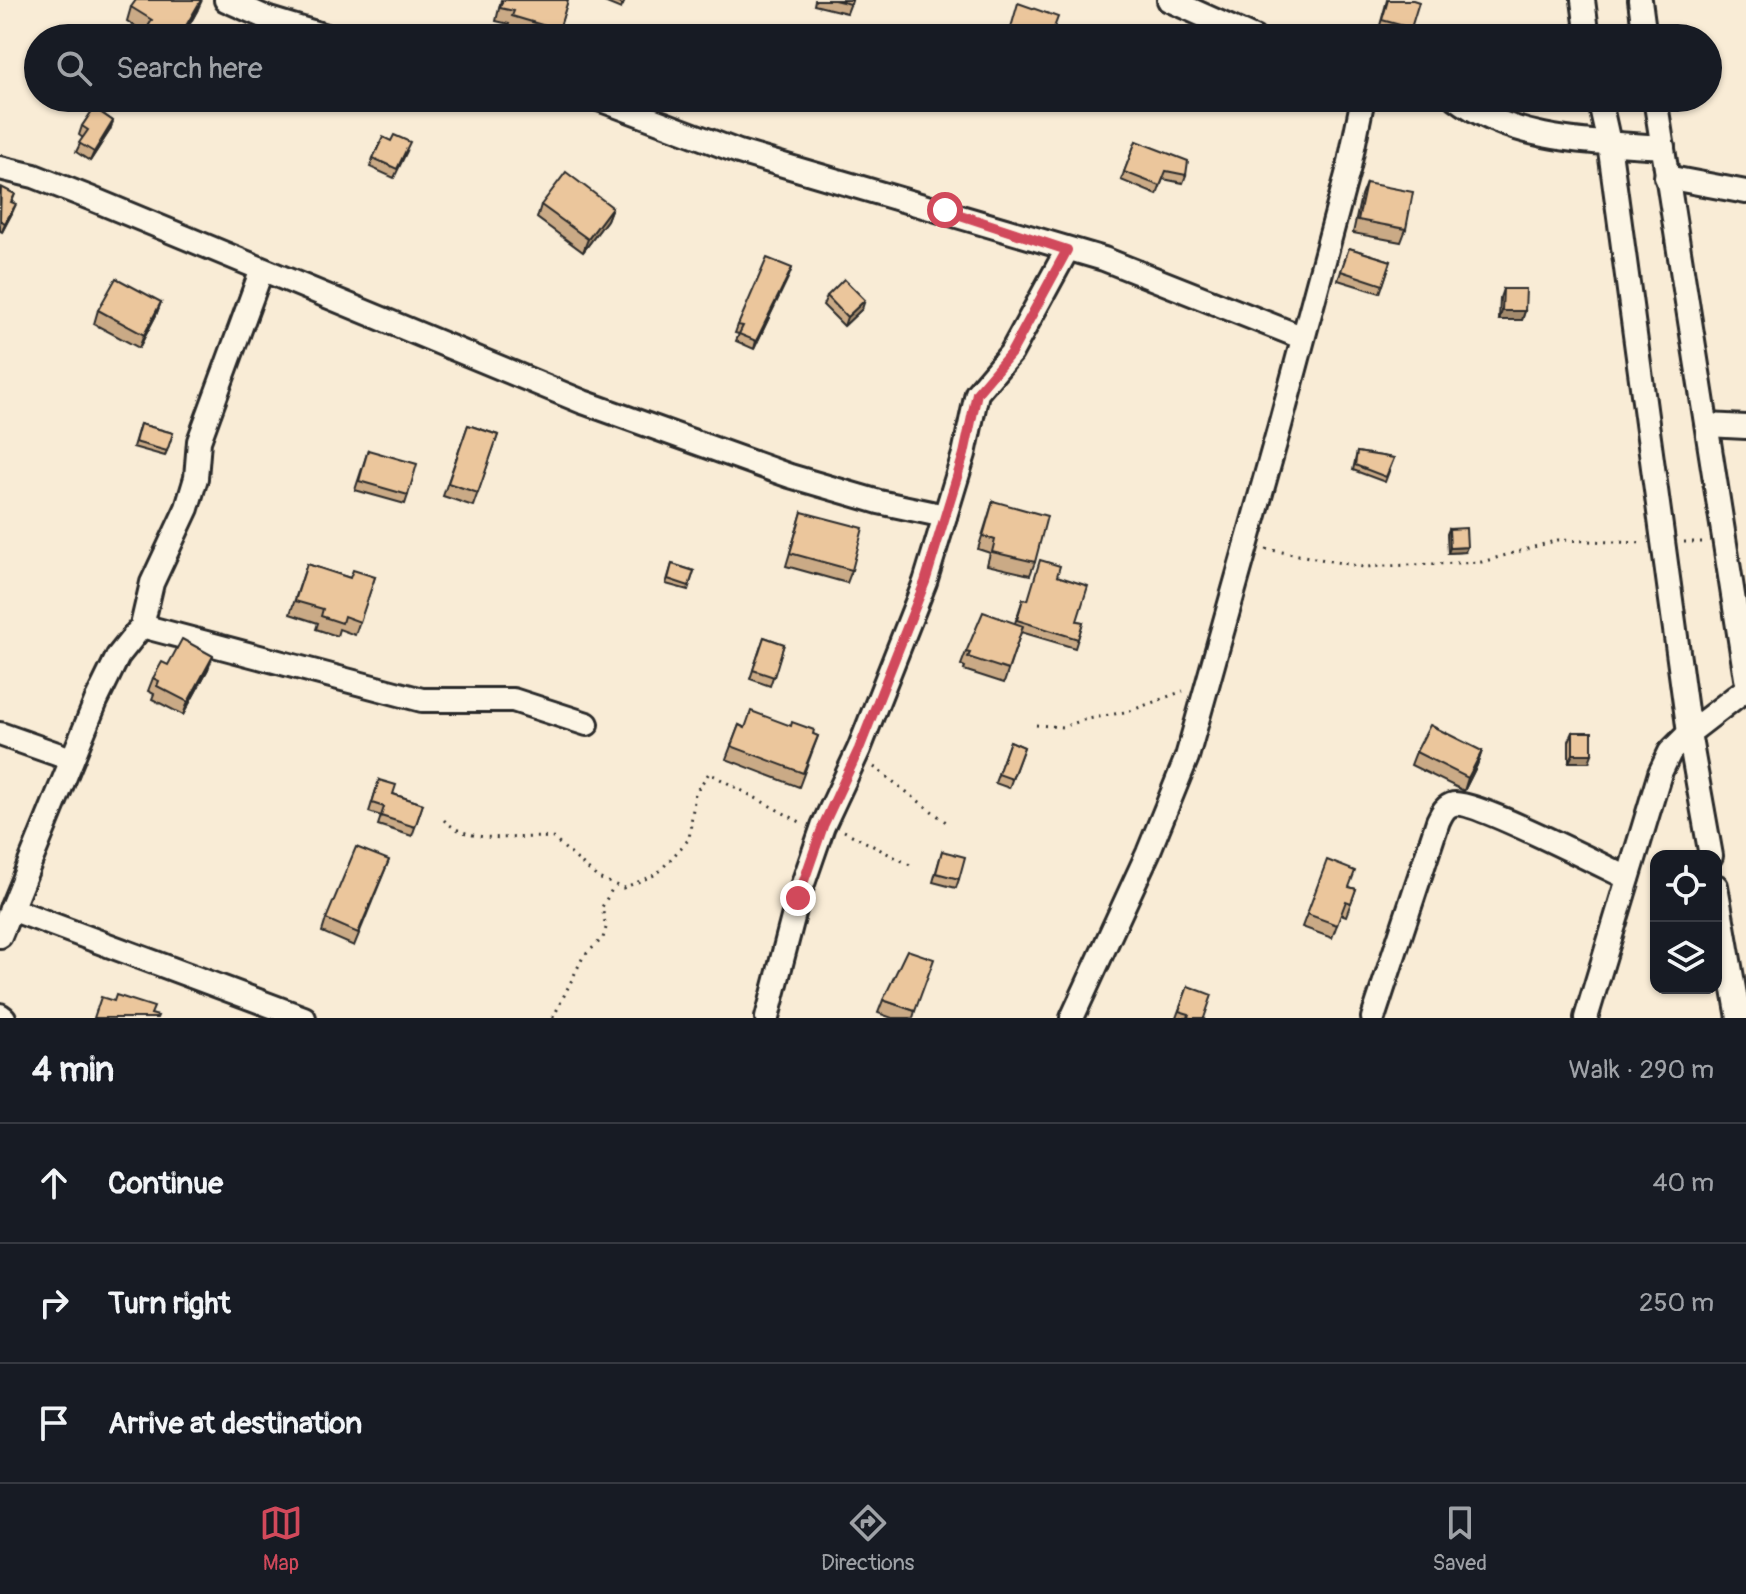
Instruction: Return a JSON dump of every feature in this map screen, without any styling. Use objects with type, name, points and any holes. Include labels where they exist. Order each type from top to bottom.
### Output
[{"type":"street","points":[[226,0],[283,24]]},
{"type":"street","points":[[1169,0],[1223,24]]},
{"type":"street","points":[[1583,0],[1586,24]]},
{"type":"street","points":[[1640,0],[1643,24]]},
{"type":"street","points":[[633,112],[739,152],[1104,259],[1301,337]]},
{"type":"street","points":[[1072,1018],[1166,812],[1207,689],[1349,167],[1360,112]]},
{"type":"street","points":[[1481,112],[1507,127],[1609,143],[1663,147]]},
{"type":"street","points":[[1602,112],[1609,143],[1689,733],[1710,850]]},
{"type":"street","points":[[1657,112],[1746,678]]},
{"type":"street","points":[[0,168],[34,176],[583,402],[790,476],[879,502],[945,516]]},
{"type":"street","points":[[1666,177],[1746,192]]},
{"type":"street","points":[[767,1018],[798,898],[823,826],[859,749],[925,582],[977,393],[1011,353],[1067,250]]},
{"type":"street","points":[[0,936],[71,759],[118,656],[142,626],[152,583],[187,508],[196,478],[199,441],[261,272]]},
{"type":"street","points":[[1707,425],[1746,427]]},
{"type":"street","points":[[1726,552],[1746,581]]},
{"type":"street","points":[[142,626],[422,700],[513,700],[587,724]]},
{"type":"street","points":[[1586,1018],[1660,773],[1670,752],[1689,733],[1746,689]]},
{"type":"street","points":[[0,734],[71,759]]},
{"type":"street","points":[[1373,1018],[1438,821],[1443,810],[1453,804],[1462,804],[1501,820],[1628,878]]},
{"type":"street","points":[[11,909],[304,1018]]},
{"type":"street","points":[[1722,920],[1739,1018]]},
{"type":"path","points":[[1247,543],[1280,553],[1318,556],[1363,567],[1482,562],[1558,540],[1664,543],[1726,552]]},
{"type":"path","points":[[1036,725],[1063,727],[1130,711],[1178,692],[1207,689]]},
{"type":"path","points":[[859,749],[890,781],[946,822]]},
{"type":"path","points":[[444,820],[453,829],[488,837],[553,838],[598,878],[623,888],[648,880],[685,844],[692,830],[695,793],[709,773],[803,824],[851,833],[912,866]]},
{"type":"path","points":[[553,1018],[583,957],[603,938],[606,928],[602,907],[614,886]]},
{"type":"building","points":[[136,0],[201,0],[187,24],[150,24],[152,20],[131,7]]},
{"type":"building","points":[[503,0],[568,0],[561,24],[539,24],[512,16],[514,11],[500,8]]},
{"type":"building","points":[[1388,0],[1419,2],[1412,24],[1382,20]]},
{"type":"building","points":[[1018,3],[1058,17],[1055,24],[1012,24]]},
{"type":"building","points":[[91,112],[100,112],[113,121],[94,152],[79,143],[88,130],[82,126]]},
{"type":"building","points":[[394,135],[410,142],[397,169],[373,158],[383,137],[391,141]]},
{"type":"building","points":[[1136,141],[1188,161],[1186,175],[1166,171],[1160,186],[1124,172]]},
{"type":"building","points":[[566,172],[612,207],[588,239],[541,205]]},
{"type":"building","points":[[1366,183],[1413,192],[1406,229],[1358,220]]},
{"type":"building","points":[[1,187],[15,194],[11,202],[16,204],[5,223],[0,220]]},
{"type":"building","points":[[1349,248],[1391,261],[1383,285],[1341,271]]},
{"type":"building","points":[[767,258],[792,268],[756,341],[739,334],[743,326],[738,325]]},
{"type":"building","points":[[116,278],[161,302],[144,335],[98,310]]},
{"type":"building","points":[[844,279],[865,300],[847,317],[827,296]]},
{"type":"building","points":[[1503,289],[1526,289],[1525,311],[1502,311]]},
{"type":"building","points":[[140,424],[173,433],[167,451],[135,442]]},
{"type":"building","points":[[468,425],[498,435],[478,493],[448,483]]},
{"type":"building","points":[[368,450],[417,464],[408,495],[359,481]]},
{"type":"building","points":[[1357,452],[1394,458],[1386,477],[1355,465]]},
{"type":"building","points":[[993,501],[1047,516],[1035,562],[992,552],[995,540],[983,536]]},
{"type":"building","points":[[802,512],[863,528],[852,570],[790,553]]},
{"type":"building","points":[[1466,528],[1467,547],[1450,548],[1449,529]]},
{"type":"building","points":[[1040,560],[1060,566],[1057,576],[1088,586],[1077,621],[1083,622],[1078,639],[1017,620],[1023,599],[1028,600]]},
{"type":"building","points":[[307,564],[350,578],[353,570],[375,577],[360,622],[344,616],[342,623],[321,616],[323,609],[295,601]]},
{"type":"building","points":[[672,564],[694,571],[689,586],[668,579]]},
{"type":"building","points":[[983,612],[1023,626],[1008,670],[968,657],[970,653],[966,652]]},
{"type":"building","points":[[764,637],[784,644],[774,677],[753,670]]},
{"type":"building","points":[[182,639],[213,656],[188,702],[157,686],[159,681],[153,678],[162,662],[168,665]]},
{"type":"building","points":[[751,711],[791,726],[792,722],[814,730],[813,734],[818,736],[803,773],[731,746],[739,725],[745,728]]},
{"type":"building","points":[[1430,725],[1482,751],[1468,778],[1416,752]]},
{"type":"building","points":[[1573,732],[1592,732],[1592,754],[1573,754]]},
{"type":"building","points":[[1010,741],[1024,747],[1012,779],[998,774]]},
{"type":"building","points":[[379,780],[396,785],[393,794],[423,804],[415,827],[381,816],[384,807],[372,803]]},
{"type":"building","points":[[356,847],[389,860],[358,933],[326,919]]},
{"type":"building","points":[[942,851],[965,857],[959,879],[936,873]]},
{"type":"building","points":[[1327,860],[1355,871],[1349,887],[1356,889],[1351,903],[1346,901],[1337,925],[1307,914]]},
{"type":"building","points":[[907,950],[934,959],[915,1011],[883,1000]]},
{"type":"building","points":[[1188,986],[1212,995],[1204,1018],[1188,1018],[1189,1014],[1179,1011]]},
{"type":"building","points":[[116,995],[154,1007],[151,1014],[157,1018],[94,1018],[101,997],[114,1001]]},
{"type":"route","points":[[798,898],[823,826],[859,749],[925,582],[964,454],[968,423],[977,393],[1011,353],[1067,250],[945,210]]}]
